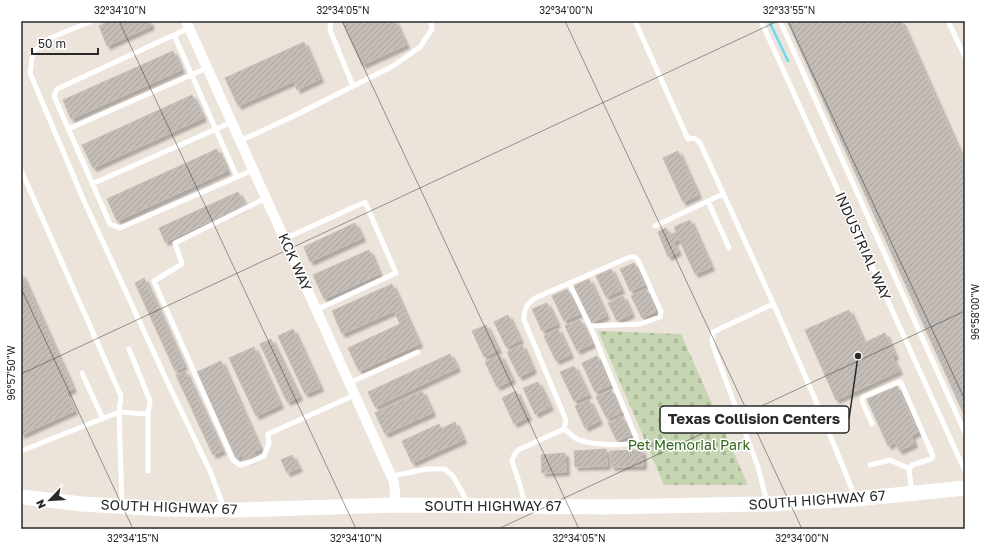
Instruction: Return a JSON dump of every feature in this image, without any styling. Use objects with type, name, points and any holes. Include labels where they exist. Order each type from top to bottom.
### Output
[{"type":"main road","name":"SOUTH HIGHWAY 67","points":[[21,497],[82,504],[164,509],[224,510],[396,505],[604,507],[768,504],[856,499],[965,488]]},
{"type":"street","name":"KCK WAY","points":[[187,24],[392,476],[396,505]]},
{"type":"lane","points":[[92,21],[48,39],[33,52],[30,73],[84,201],[210,471],[224,510]]},
{"type":"lane","points":[[330,21],[330,30],[352,86]]},
{"type":"lane","points":[[240,142],[393,66],[420,47],[432,29],[431,21]]},
{"type":"lane","points":[[635,21],[688,138],[697,140],[700,144],[773,304],[829,432],[856,499]]},
{"type":"lane","name":"INDUSTRIAL WAY","points":[[761,21],[965,471]]},
{"type":"lane","points":[[780,21],[965,433]]},
{"type":"lane","points":[[948,21],[965,57]]},
{"type":"lane","points":[[187,24],[174,35],[57,89],[54,96],[110,224],[120,228],[253,170]]},
{"type":"lane","points":[[174,35],[237,177]]},
{"type":"lane","points":[[68,129],[207,68]]},
{"type":"lane","points":[[92,184],[232,122]]},
{"type":"lane","points":[[21,170],[121,396],[119,412],[122,507]]},
{"type":"lane","points":[[655,226],[723,194]]},
{"type":"lane","points":[[266,198],[175,243],[182,264],[154,281],[233,460],[240,465],[264,456],[269,444],[268,434],[355,395]]},
{"type":"lane","points":[[708,201],[729,248]]},
{"type":"lane","points":[[284,238],[365,202],[396,273],[316,310]]},
{"type":"lane","points":[[564,429],[566,420],[524,320],[524,310],[527,304],[535,298],[630,257],[635,257],[639,262],[661,312],[660,317],[640,324],[590,326]]},
{"type":"lane","points":[[564,429],[578,440],[613,445],[634,442],[637,440],[590,326],[569,283]]},
{"type":"lane","points":[[768,504],[758,467],[713,346],[712,339],[713,332],[773,304]]},
{"type":"lane","points":[[129,349],[150,401],[148,414],[148,471]]},
{"type":"lane","points":[[350,383],[418,352]]},
{"type":"lane","points":[[82,373],[103,419]]},
{"type":"lane","points":[[872,424],[862,401],[863,397],[901,382],[933,456],[932,459],[912,465],[910,469],[913,493]]},
{"type":"lane","points":[[21,451],[119,412],[148,414]]},
{"type":"lane","points":[[525,506],[520,485],[513,467],[512,461],[514,455],[518,450],[564,429]]},
{"type":"lane","points":[[870,465],[890,460],[910,469]]},
{"type":"lane","points":[[392,476],[428,469],[445,469],[453,476],[470,506]]},
{"type":"green space","name":"Pet Memorial Park","points":[[598,331],[681,334],[748,485],[664,485]]},
{"type":"building","points":[[109,21],[149,21],[151,26],[107,46],[99,26]]},
{"type":"building","points":[[342,21],[395,21],[406,45],[362,65]]},
{"type":"building","points":[[787,21],[901,21],[965,164],[965,417]]},
{"type":"building","points":[[304,42],[320,79],[297,90],[294,81],[238,106],[225,78]]},
{"type":"building","points":[[173,51],[181,70],[71,119],[63,100]]},
{"type":"building","points":[[192,95],[203,118],[93,168],[82,145]]},
{"type":"building","points":[[217,149],[227,171],[117,221],[107,199]]},
{"type":"building","points":[[678,151],[698,195],[683,202],[663,158]]},
{"type":"building","points":[[238,192],[245,205],[165,242],[159,228]]},
{"type":"building","points":[[690,220],[711,267],[695,274],[679,239],[673,242],[678,252],[668,257],[658,232],[666,228],[670,235],[676,232],[674,227]]},
{"type":"building","points":[[355,223],[362,238],[310,262],[304,247]]},
{"type":"building","points":[[369,250],[379,274],[324,299],[313,275]]},
{"type":"building","points":[[634,263],[645,285],[630,291],[620,269]]},
{"type":"building","points":[[611,269],[621,290],[606,297],[596,276]]},
{"type":"building","points":[[21,273],[73,389],[66,392],[74,411],[21,435]]},
{"type":"building","points":[[144,278],[184,367],[175,371],[135,283]]},
{"type":"building","points":[[589,279],[606,316],[591,323],[574,286]]},
{"type":"building","points":[[392,284],[419,344],[359,371],[348,348],[400,324],[394,311],[342,334],[332,311]]},
{"type":"building","points":[[567,289],[579,314],[564,321],[552,296]]},
{"type":"building","points":[[646,289],[656,311],[642,318],[631,296]]},
{"type":"building","points":[[623,296],[631,314],[617,321],[608,303]]},
{"type":"building","points":[[547,303],[557,324],[542,331],[532,309]]},
{"type":"building","points":[[849,310],[864,343],[885,333],[895,356],[892,357],[899,371],[836,400],[805,330]]},
{"type":"building","points":[[508,315],[520,340],[506,347],[494,322]]},
{"type":"building","points":[[580,320],[592,344],[577,351],[565,326]]},
{"type":"building","points":[[486,325],[498,350],[484,357],[472,331]]},
{"type":"building","points":[[293,329],[320,388],[305,394],[278,336]]},
{"type":"building","points":[[558,329],[570,355],[556,361],[544,336]]},
{"type":"building","points":[[271,339],[299,397],[287,402],[260,344]]},
{"type":"building","points":[[522,345],[533,370],[519,377],[507,352]]},
{"type":"building","points":[[254,347],[280,405],[256,416],[229,358]]},
{"type":"building","points":[[450,354],[457,368],[375,407],[368,392]]},
{"type":"building","points":[[500,355],[512,380],[497,387],[485,362]]},
{"type":"building","points":[[597,356],[610,385],[595,392],[582,363]]},
{"type":"building","points":[[221,361],[260,449],[253,452],[255,456],[245,460],[242,455],[236,458],[197,372]]},
{"type":"building","points":[[574,366],[588,395],[574,401],[560,372]]},
{"type":"building","points":[[185,371],[222,451],[213,455],[176,375]]},
{"type":"building","points":[[538,382],[550,407],[535,414],[523,388]]},
{"type":"building","points":[[897,386],[918,432],[911,436],[914,444],[899,451],[895,442],[888,446],[867,399]]},
{"type":"building","points":[[611,390],[622,412],[607,419],[596,397]]},
{"type":"building","points":[[422,391],[432,413],[385,434],[375,413]]},
{"type":"building","points":[[516,391],[528,417],[514,424],[502,398]]},
{"type":"building","points":[[589,400],[599,421],[585,428],[575,406]]},
{"type":"building","points":[[622,416],[631,435],[617,441],[608,423]]},
{"type":"building","points":[[455,422],[463,440],[412,463],[402,441],[439,424],[441,429]]},
{"type":"building","points":[[606,449],[607,466],[575,467],[574,451]]},
{"type":"building","points":[[642,450],[643,466],[611,467],[610,451]]},
{"type":"building","points":[[565,453],[566,472],[542,473],[541,455]]},
{"type":"building","points":[[292,455],[299,468],[287,473],[281,460]]},
{"type":"waterway","points":[[769,21],[788,61]]},
{"type":"place","name":"Texas Collision Centers","points":[[858,356]]}]
